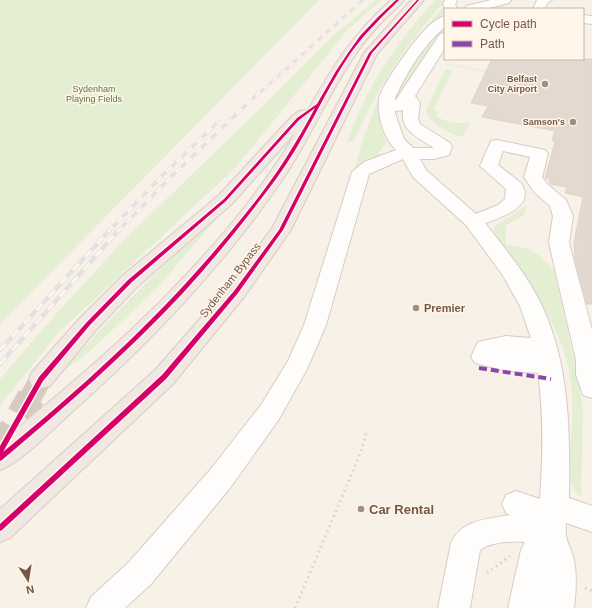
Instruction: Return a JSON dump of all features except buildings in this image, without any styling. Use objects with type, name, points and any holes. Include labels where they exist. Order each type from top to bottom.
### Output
[{"type":"highway","points":[[0,458],[42,424],[134,341],[189,284],[240,224],[277,175],[361,37],[398,0]]},
{"type":"highway","name":"Sydenham Bypass","points":[[0,528],[164,378],[236,292],[281,230],[371,53],[418,0]]},
{"type":"highway","points":[[41,379],[88,324],[130,281],[225,200],[298,119],[320,103]]},
{"type":"street","points":[[474,8],[504,0]]},
{"type":"street","points":[[491,8],[514,0]]},
{"type":"street","points":[[539,8],[542,1],[546,0]]},
{"type":"street","points":[[444,21],[427,35],[395,81],[387,98],[387,115],[396,141],[408,153],[419,173],[473,221],[511,271],[531,306],[547,354],[554,398],[557,441],[551,522],[526,606]]},
{"type":"street","points":[[387,115],[395,111],[407,96],[444,39]]},
{"type":"street","points":[[102,608],[140,573],[220,479],[270,412],[299,363],[315,325],[361,172],[367,167],[408,153],[430,156],[444,152],[445,149],[413,127],[410,119],[412,103],[407,96]]},
{"type":"street","points":[[473,221],[501,210],[513,202],[515,196],[515,187],[488,166],[497,145],[538,154],[533,177],[540,188],[559,204],[563,216],[559,243],[588,360],[588,375],[592,388]]},
{"type":"street","points":[[484,353],[503,362],[532,365],[547,354]]},
{"type":"street","points":[[516,504],[551,522],[559,556],[562,579],[558,608]]},
{"type":"street","points":[[454,608],[466,543],[478,534],[551,522],[592,519]]},
{"type":"path","points":[[442,63],[495,73]]},
{"type":"path","points":[[295,608],[361,452],[367,430]]},
{"type":"path","points":[[483,575],[514,553]]},
{"type":"green space","name":"Sydenham Playing Fields","points":[[0,0],[319,0],[0,324]]},
{"type":"green space","points":[[376,0],[382,0],[348,29],[235,168],[56,335],[0,406],[0,379],[56,314],[126,238],[262,107],[335,34]]},
{"type":"green space","points":[[435,0],[446,0],[405,50],[383,83],[354,140],[347,143],[363,104],[395,49]]},
{"type":"green space","points":[[445,5],[448,8],[444,8],[444,17],[420,36],[380,96],[381,127],[386,143],[378,153],[381,159],[354,171],[363,139],[379,95],[418,36]]},
{"type":"green space","points":[[444,28],[444,32],[398,97],[405,79],[417,59]]},
{"type":"green space","points":[[446,69],[453,70],[433,109],[438,112],[436,116],[445,121],[457,123],[471,122],[462,137],[435,124],[431,120],[426,110]]},
{"type":"green space","points":[[527,205],[523,216],[506,225],[506,245],[529,249],[540,256],[554,270],[583,409],[581,497],[572,486],[568,472],[572,420],[572,391],[567,362],[562,346],[538,297],[494,233],[494,227]]},
{"type":"green space","points":[[222,212],[157,288],[91,350],[58,375],[158,271]]},
{"type":"tunnel","points":[[30,398],[41,379]]},
{"type":"tunnel","points":[[0,452],[31,397]]},
{"type":"railway","points":[[248,103],[363,0]]},
{"type":"railway","points":[[117,232],[174,174],[249,102]]},
{"type":"railway","points":[[108,232],[162,176],[219,121]]},
{"type":"railway","points":[[0,350],[109,231]]},
{"type":"railway","points":[[0,364],[118,231]]},
{"type":"marked path","points":[[479,368],[551,379]]},
{"type":"cycle path","points":[[0,458],[76,394],[112,361],[182,291],[215,254],[276,176],[298,142],[338,71],[361,37],[383,13],[398,0]]},
{"type":"cycle path","points":[[0,528],[164,377],[236,292],[281,230],[371,53],[418,0]]},
{"type":"cycle path","points":[[0,452],[41,379],[88,324],[130,281],[225,200],[298,119],[317,105]]},
{"type":"place","name":"Belfast City Airport","points":[[545,84]]},
{"type":"place","name":"Samson's","points":[[573,122]]},
{"type":"place","name":"Premier","points":[[416,308]]},
{"type":"place","name":"Car Rental","points":[[361,509]]}]
